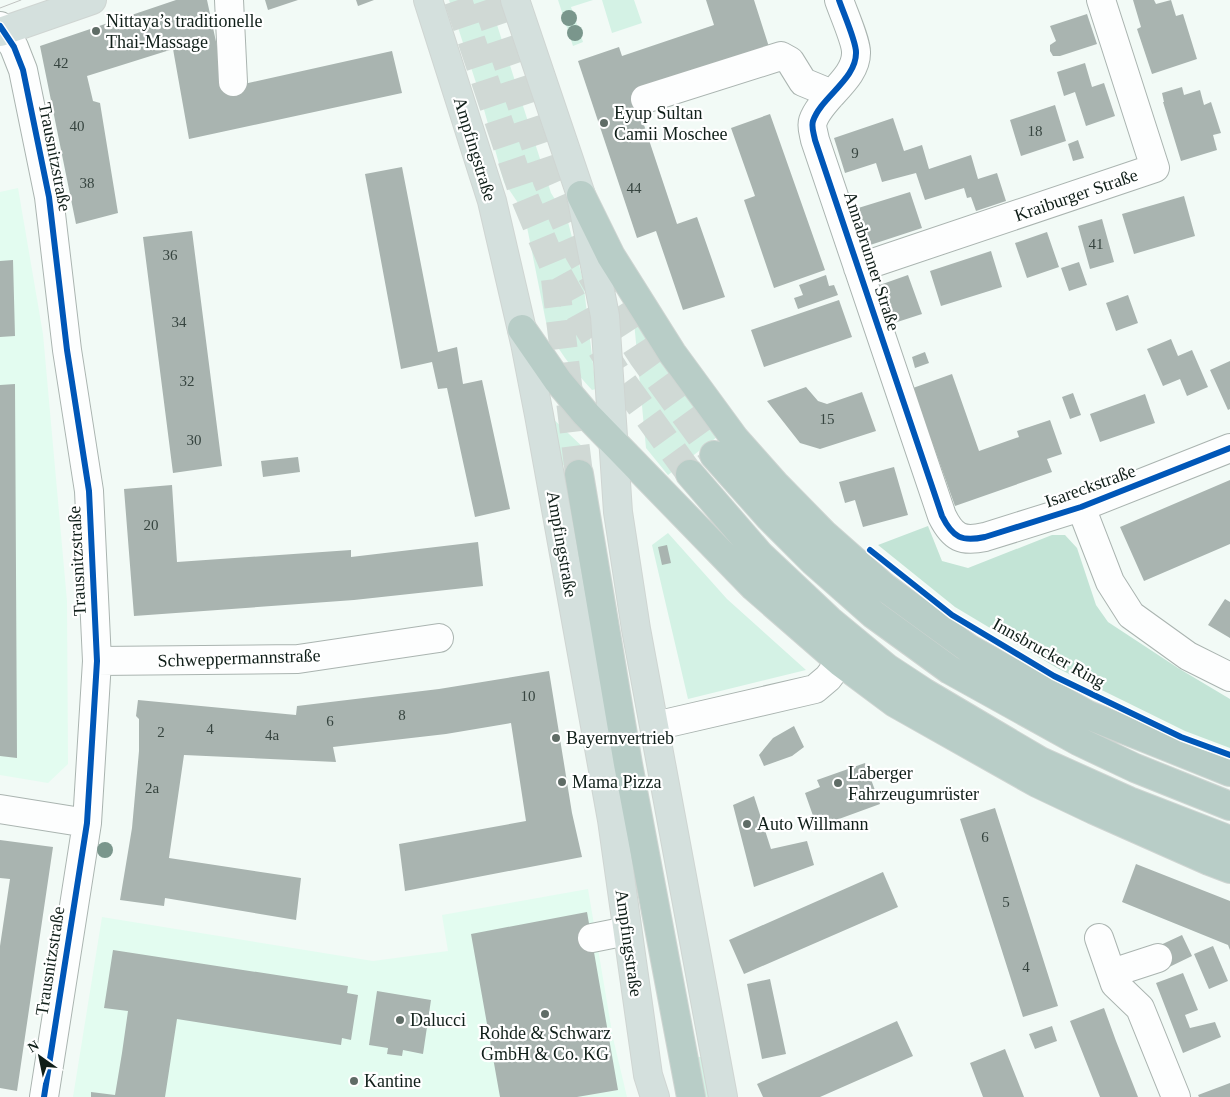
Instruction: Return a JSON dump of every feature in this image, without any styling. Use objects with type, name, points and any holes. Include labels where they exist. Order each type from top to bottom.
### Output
[{"type":"highway","points":[[581,196],[612,256],[672,354],[735,439],[775,484],[824,534],[884,587],[968,648],[1088,715],[1230,772]]},
{"type":"highway","points":[[522,329],[558,381],[585,414],[754,588],[840,662],[895,703],[1037,783],[1120,822],[1209,861],[1230,868]]},
{"type":"highway","points":[[714,455],[770,518],[813,561],[873,614],[950,670],[1078,742],[1135,768],[1230,806]]},
{"type":"highway","points":[[579,474],[630,773],[691,1097]]},
{"type":"highway","points":[[690,474],[760,555],[829,620],[887,668],[1040,761],[1129,801],[1230,840]]},
{"type":"main road","points":[[1,30],[92,0]]},
{"type":"main road","name":"Ampfingstraße","points":[[428,0],[492,201],[522,329],[612,820],[648,1075],[655,1097]]},
{"type":"main road","points":[[515,0],[581,196],[605,316],[618,512],[636,629],[723,1097]]},
{"type":"street","points":[[228,0],[233,82]]},
{"type":"street","name":"Annabrunner Straße","points":[[838,0],[856,53],[852,68],[843,83],[822,106],[812,127],[942,516],[948,527],[957,536]]},
{"type":"street","name":"Kraiburger Straße","points":[[858,268],[1155,168],[1101,0]]},
{"type":"street","name":"Trausnitzstraße","points":[[1,30],[14,47],[23,70],[49,197],[67,350],[89,491],[97,661],[87,823],[44,1097]]},
{"type":"street","points":[[645,99],[781,56],[790,61],[803,82],[832,94]]},
{"type":"street","name":"Isareckstraße","points":[[957,536],[971,540],[985,537],[1082,507],[1230,448]]},
{"type":"street","points":[[1082,507],[1110,582],[1131,615],[1188,656],[1230,677]]},
{"type":"street","name":"Schweppermannstraße","points":[[97,661],[298,659],[439,638]]},
{"type":"street","points":[[654,726],[815,689],[828,678],[840,662]]},
{"type":"street","points":[[0,810],[87,823]]},
{"type":"street","points":[[592,938],[627,931]]},
{"type":"street","points":[[1100,938],[1116,984],[1140,1008],[1176,1097]]},
{"type":"street","points":[[1112,973],[1158,958]]},
{"type":"shaded area","points":[[449,0],[489,0],[551,193],[567,218],[583,280],[596,389],[592,390],[565,358],[554,341],[546,322],[524,212],[504,182],[480,95]]},
{"type":"shaded area","points":[[558,0],[593,0],[571,7],[583,42],[573,46]]},
{"type":"shaded area","points":[[602,0],[634,0],[642,23],[612,33]]},
{"type":"shaded area","points":[[18,188],[43,334],[67,601],[68,764],[48,783],[0,775],[0,192]]},
{"type":"shaded area","points":[[633,311],[717,437],[668,475],[646,448]]},
{"type":"shaded area","points":[[549,415],[587,451],[590,462],[557,466]]},
{"type":"shaded area","points":[[928,526],[942,561],[968,568],[1052,535],[1065,535],[1077,548],[1096,605],[1108,622],[1178,668],[1230,699],[1230,748],[1185,731],[1057,668],[955,607],[878,545]]},
{"type":"shaded area","points":[[668,533],[727,599],[806,670],[688,699],[652,545]]},
{"type":"shaded area","points":[[588,889],[613,1038],[627,1097],[73,1097],[102,917],[373,961],[448,951],[442,915]]},
{"type":"shaded area","points":[[703,1057],[711,1097],[704,1097],[695,1058]]},
{"type":"building","points":[[176,0],[207,0],[226,88],[392,51],[402,93],[189,139],[173,49],[87,76],[93,101],[100,103],[118,213],[76,224],[40,46]]},
{"type":"building","points":[[265,0],[298,0],[268,10]]},
{"type":"building","points":[[356,0],[374,0],[358,6]]},
{"type":"building","points":[[706,0],[754,0],[770,50],[634,95],[677,224],[697,217],[725,297],[683,310],[656,231],[637,238],[578,61],[619,47],[622,56],[714,25]]},
{"type":"building","points":[[1133,0],[1154,0],[1156,4],[1171,0],[1176,16],[1183,14],[1197,59],[1152,74],[1137,29],[1141,27]]},
{"type":"building","points":[[1087,14],[1097,44],[1060,56],[1053,56],[1050,51],[1050,45],[1056,41],[1050,26]]},
{"type":"building","points":[[1085,63],[1092,87],[1104,83],[1115,116],[1086,126],[1075,92],[1064,96],[1057,72]]},
{"type":"building","points":[[1182,87],[1184,95],[1200,90],[1204,105],[1211,102],[1221,133],[1213,135],[1217,150],[1181,161],[1162,93]]},
{"type":"building","points":[[1055,105],[1066,141],[1021,156],[1010,120]]},
{"type":"building","points":[[770,114],[825,270],[774,288],[744,200],[755,196],[731,128]]},
{"type":"building","points":[[893,118],[904,151],[922,145],[929,169],[971,155],[978,179],[997,173],[1006,201],[976,211],[971,197],[967,198],[964,188],[925,200],[916,173],[882,182],[876,163],[845,173],[834,138]]},
{"type":"building","points":[[1078,140],[1084,158],[1073,161],[1068,144]]},
{"type":"building","points":[[402,167],[438,352],[457,347],[463,384],[482,380],[510,509],[475,517],[447,388],[438,389],[432,362],[401,369],[365,174]]},
{"type":"building","points":[[910,192],[922,228],[867,246],[855,209]]},
{"type":"building","points":[[1184,196],[1195,236],[1134,254],[1122,214]]},
{"type":"building","points":[[1102,219],[1114,262],[1090,269],[1078,226]]},
{"type":"building","points":[[192,231],[222,466],[173,473],[143,237]]},
{"type":"building","points":[[1047,232],[1059,267],[1027,278],[1015,243]]},
{"type":"building","points":[[991,251],[1002,287],[941,306],[930,271]]},
{"type":"building","points":[[13,260],[15,336],[0,337],[0,261]]},
{"type":"building","points":[[1079,262],[1087,285],[1069,291],[1061,268]]},
{"type":"building","points":[[826,275],[829,286],[834,285],[838,295],[798,309],[794,298],[803,295],[799,285]]},
{"type":"building","points":[[908,275],[922,314],[888,325],[874,287]]},
{"type":"building","points":[[1128,295],[1138,323],[1116,331],[1106,303]]},
{"type":"building","points":[[839,300],[852,337],[764,367],[751,330]]},
{"type":"building","points":[[1171,339],[1178,356],[1192,350],[1208,387],[1187,396],[1180,379],[1163,386],[1147,349]]},
{"type":"building","points":[[925,352],[929,363],[915,368],[912,357]]},
{"type":"building","points":[[1230,361],[1230,409],[1228,410],[1210,370]]},
{"type":"building","points":[[952,374],[979,451],[1019,437],[1017,431],[1050,420],[1062,454],[1047,459],[1052,472],[955,506],[913,388]]},
{"type":"building","points":[[15,384],[17,758],[0,756],[0,385]]},
{"type":"building","points":[[806,387],[818,401],[827,404],[862,392],[876,431],[820,449],[800,443],[767,401]]},
{"type":"building","points":[[1073,393],[1081,415],[1070,419],[1062,397]]},
{"type":"building","points":[[1145,394],[1155,423],[1100,442],[1090,414]]},
{"type":"building","points":[[298,457],[300,472],[263,477],[261,461]]},
{"type":"building","points":[[894,467],[908,515],[863,527],[855,500],[845,503],[839,482]]},
{"type":"building","points":[[1230,480],[1230,544],[1144,581],[1120,527]]},
{"type":"building","points":[[172,485],[177,562],[351,550],[351,557],[478,542],[483,586],[354,600],[134,616],[124,489]]},
{"type":"building","points":[[667,545],[671,563],[662,565],[658,547]]},
{"type":"building","points":[[1225,599],[1230,602],[1230,638],[1208,625]]},
{"type":"building","points":[[549,671],[572,813],[582,857],[405,891],[399,844],[526,821],[511,723],[446,734],[333,747],[336,762],[184,755],[169,858],[301,878],[296,920],[165,898],[164,906],[120,900],[132,828],[139,751],[139,719],[136,716],[138,700],[296,715],[297,706],[439,689]]},
{"type":"building","points":[[794,726],[804,747],[792,756],[764,766],[759,755],[773,738]]},
{"type":"building","points":[[865,763],[880,804],[817,827],[805,793],[820,787],[817,780]]},
{"type":"building","points":[[754,796],[771,849],[807,841],[814,865],[754,887],[733,805]]},
{"type":"building","points":[[995,808],[1058,1006],[1023,1017],[960,819]]},
{"type":"building","points":[[0,840],[53,847],[17,1091],[0,1088],[0,946],[10,879],[0,878]]},
{"type":"building","points":[[1136,864],[1230,901],[1230,950],[1228,945],[1122,902]]},
{"type":"building","points":[[883,872],[898,907],[744,974],[729,940]]},
{"type":"building","name":"Rohde & Schwarz GmbH & Co. KG","points":[[587,912],[618,1090],[577,1097],[500,1097],[471,934]]},
{"type":"building","points":[[1182,935],[1192,956],[1163,970],[1154,948]]},
{"type":"building","points":[[1213,946],[1228,981],[1209,989],[1194,954]]},
{"type":"building","points":[[113,950],[348,986],[347,993],[358,995],[351,1040],[342,1038],[341,1045],[177,1019],[165,1097],[91,1097],[91,1092],[115,1095],[122,1053],[128,1011],[104,1008]]},
{"type":"building","points":[[1183,973],[1198,1010],[1185,1015],[1190,1028],[1215,1022],[1221,1037],[1183,1053],[1156,983]]},
{"type":"building","points":[[770,979],[786,1054],[762,1059],[747,984]]},
{"type":"building","points":[[377,991],[431,1000],[423,1054],[403,1050],[402,1056],[387,1054],[388,1048],[369,1045]]},
{"type":"building","points":[[1104,1008],[1138,1097],[1100,1097],[1070,1021]]},
{"type":"building","points":[[897,1021],[913,1056],[820,1097],[763,1097],[757,1084]]},
{"type":"building","points":[[1052,1026],[1057,1041],[1035,1049],[1029,1034]]},
{"type":"building","points":[[1005,1049],[1024,1097],[983,1097],[970,1063]]},
{"type":"building","points":[[1230,1083],[1230,1097],[1199,1097],[1198,1095]]},
{"type":"tunnel","points":[[458,0],[522,191],[553,265],[584,321],[617,374],[690,474]]},
{"type":"tunnel","points":[[486,0],[547,181],[578,252],[642,356],[714,455]]},
{"type":"tunnel","points":[[555,279],[579,474]]},
{"type":"tram line","points":[[0,8],[21,0]]},
{"type":"cycle path","points":[[839,0],[854,41],[855,62],[845,79],[817,112],[812,126],[815,140],[942,516],[954,534],[970,539],[985,537],[1081,507],[1230,448]]},
{"type":"cycle path","points":[[0,26],[14,47],[23,70],[49,197],[67,350],[89,491],[97,661],[87,823],[44,1097]]},
{"type":"cycle path","name":"Innsbrucker Ring","points":[[870,550],[952,615],[1054,676],[1181,737],[1230,755]]},
{"type":"place","name":"Nittaya’s traditionelle Thai-Massage","points":[[96,31]]},
{"type":"place","name":"Eyup Sultan Camii Moschee","points":[[604,123]]},
{"type":"place","name":"Bayernvertrieb","points":[[556,738]]},
{"type":"place","name":"Mama Pizza","points":[[562,782]]},
{"type":"place","name":"Laberger Fahrzeugumrüster","points":[[838,783]]},
{"type":"place","name":"Auto Willmann","points":[[747,824]]},
{"type":"place","name":"Rohde & Schwarz GmbH & Co. KG","points":[[545,1014]]},
{"type":"place","name":"Dalucci","points":[[400,1020]]},
{"type":"place","name":"Kantine","points":[[354,1081]]}]
